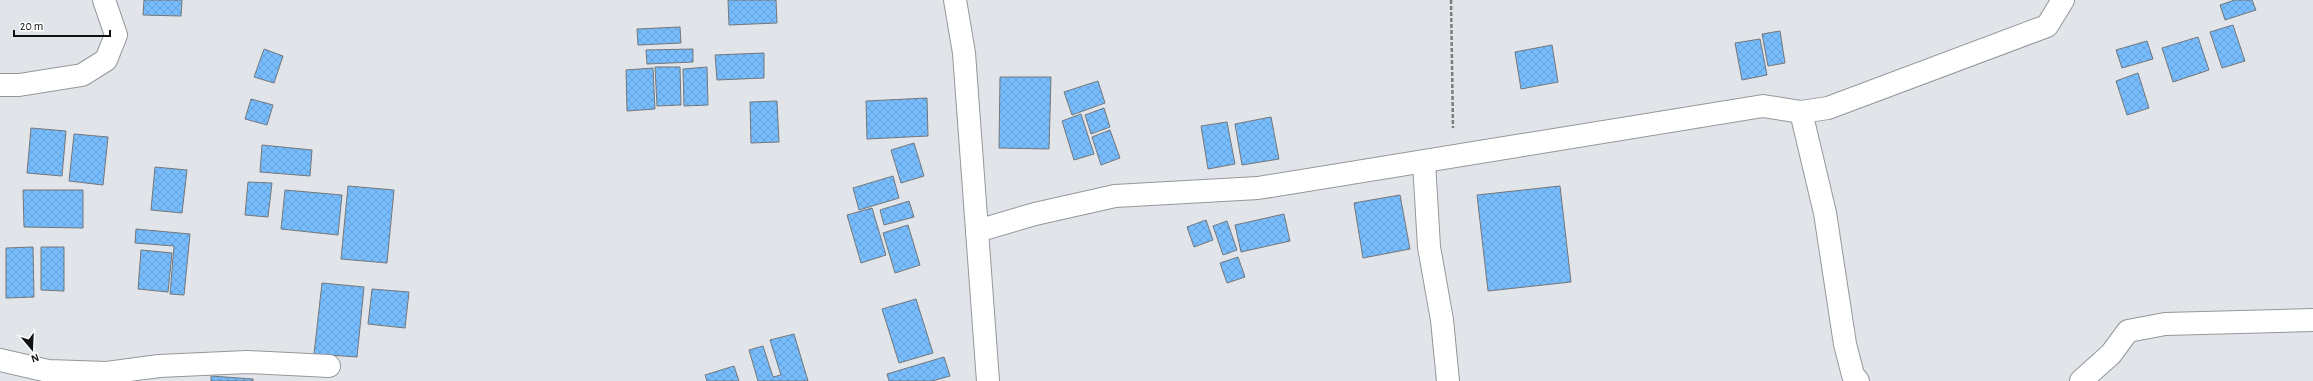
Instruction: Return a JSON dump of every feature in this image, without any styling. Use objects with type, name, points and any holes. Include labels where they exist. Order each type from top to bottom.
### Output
[{"type":"street","points":[[0,85],[19,85],[82,75],[106,60],[116,35],[104,0]]},
{"type":"street","points":[[955,0],[964,53],[988,381]]},
{"type":"street","points":[[977,231],[1035,214],[1115,196],[1258,188],[1763,106],[1801,112],[1828,108],[2047,26],[2063,0]]},
{"type":"street","points":[[1801,112],[1824,213],[1845,344],[1854,375],[1858,381]]},
{"type":"street","points":[[1424,162],[1429,247],[1442,320],[1448,381]]},
{"type":"street","points":[[2080,381],[2111,354],[2128,331],[2165,324],[2313,320]]},
{"type":"street","points":[[0,360],[48,372],[107,373],[159,366],[247,362],[329,366]]},
{"type":"path","points":[[1451,0],[1453,157]]},
{"type":"building","points":[[144,0],[182,0],[181,16],[143,15]]},
{"type":"building","points":[[728,0],[776,0],[777,23],[729,25]]},
{"type":"building","points":[[2235,0],[2252,0],[2256,10],[2225,20],[2220,5]]},
{"type":"building","points":[[2233,25],[2245,61],[2222,68],[2210,32]]},
{"type":"building","points":[[680,27],[681,43],[638,45],[637,29]]},
{"type":"building","points":[[1780,31],[1785,63],[1768,66],[1762,34]]},
{"type":"building","points":[[2198,37],[2209,70],[2173,82],[2162,48]]},
{"type":"building","points":[[1760,39],[1767,75],[1742,80],[1735,43]]},
{"type":"building","points":[[2147,41],[2153,59],[2122,68],[2116,50]]},
{"type":"building","points":[[1552,45],[1558,82],[1521,89],[1515,52]]},
{"type":"building","points":[[264,49],[283,56],[274,83],[254,77]]},
{"type":"building","points":[[693,49],[693,62],[647,64],[646,50]]},
{"type":"building","points":[[764,53],[764,78],[717,80],[715,55]]},
{"type":"building","points":[[655,67],[680,67],[681,105],[657,106]]},
{"type":"building","points":[[707,67],[708,105],[684,106],[683,69]]},
{"type":"building","points":[[653,68],[655,109],[627,111],[626,70]]},
{"type":"building","points":[[2138,73],[2149,108],[2127,115],[2116,81]]},
{"type":"building","points":[[1000,77],[1051,77],[1049,149],[999,148]]},
{"type":"building","points":[[1098,81],[1105,103],[1072,115],[1064,92]]},
{"type":"building","points":[[927,98],[928,136],[867,139],[866,101]]},
{"type":"building","points":[[251,99],[273,105],[267,125],[245,119]]},
{"type":"building","points":[[777,101],[779,142],[751,143],[750,102]]},
{"type":"building","points":[[1104,108],[1110,127],[1091,134],[1085,115]]},
{"type":"building","points":[[1081,114],[1094,154],[1074,160],[1062,121]]},
{"type":"building","points":[[1271,117],[1279,159],[1242,165],[1235,124]]},
{"type":"building","points":[[1227,122],[1235,164],[1208,169],[1201,126]]},
{"type":"building","points":[[31,128],[66,131],[62,176],[27,173]]},
{"type":"building","points":[[1110,130],[1120,158],[1101,165],[1092,137]]},
{"type":"building","points":[[74,134],[108,137],[103,185],[69,181]]},
{"type":"building","points":[[914,143],[924,176],[901,183],[891,150]]},
{"type":"building","points":[[262,145],[312,150],[310,176],[260,172]]},
{"type":"building","points":[[155,167],[187,170],[182,213],[151,210]]},
{"type":"building","points":[[893,176],[899,198],[859,210],[853,188]]},
{"type":"building","points":[[248,182],[272,183],[268,217],[245,215]]},
{"type":"building","points":[[348,186],[394,190],[387,263],[341,259]]},
{"type":"building","points":[[1560,186],[1571,282],[1488,291],[1477,195]]},
{"type":"building","points":[[23,190],[83,190],[83,228],[24,227]]},
{"type":"building","points":[[285,190],[342,195],[338,235],[281,229]]},
{"type":"building","points":[[1400,195],[1410,249],[1363,258],[1354,203]]},
{"type":"building","points":[[909,201],[914,217],[884,225],[880,210]]},
{"type":"building","points":[[872,208],[886,255],[861,263],[847,215]]},
{"type":"building","points":[[1284,214],[1290,241],[1241,252],[1235,225]]},
{"type":"building","points":[[1206,220],[1213,240],[1194,247],[1187,227]]},
{"type":"building","points":[[1227,221],[1237,250],[1223,255],[1213,226]]},
{"type":"building","points":[[908,225],[920,265],[895,273],[883,233]]},
{"type":"building","points":[[136,229],[190,234],[184,295],[170,294],[174,246],[135,243]]},
{"type":"building","points":[[33,247],[34,297],[6,298],[6,248]]},
{"type":"building","points":[[41,247],[64,247],[64,291],[41,290]]},
{"type":"building","points":[[141,250],[172,253],[168,292],[138,289]]},
{"type":"building","points":[[1238,257],[1245,277],[1227,283],[1220,263]]},
{"type":"building","points":[[322,283],[364,287],[357,357],[314,354]]},
{"type":"building","points":[[372,289],[409,292],[405,328],[368,324]]},
{"type":"building","points":[[916,299],[933,353],[899,363],[882,309]]},
{"type":"building","points":[[794,334],[808,381],[758,381],[749,350],[763,346],[773,377],[781,375],[770,340]]},
{"type":"building","points":[[944,357],[950,376],[932,381],[889,381],[887,374]]},
{"type":"building","points":[[734,366],[739,381],[707,381],[705,375]]},
{"type":"building","points":[[211,376],[253,379],[253,381],[211,381]]}]
